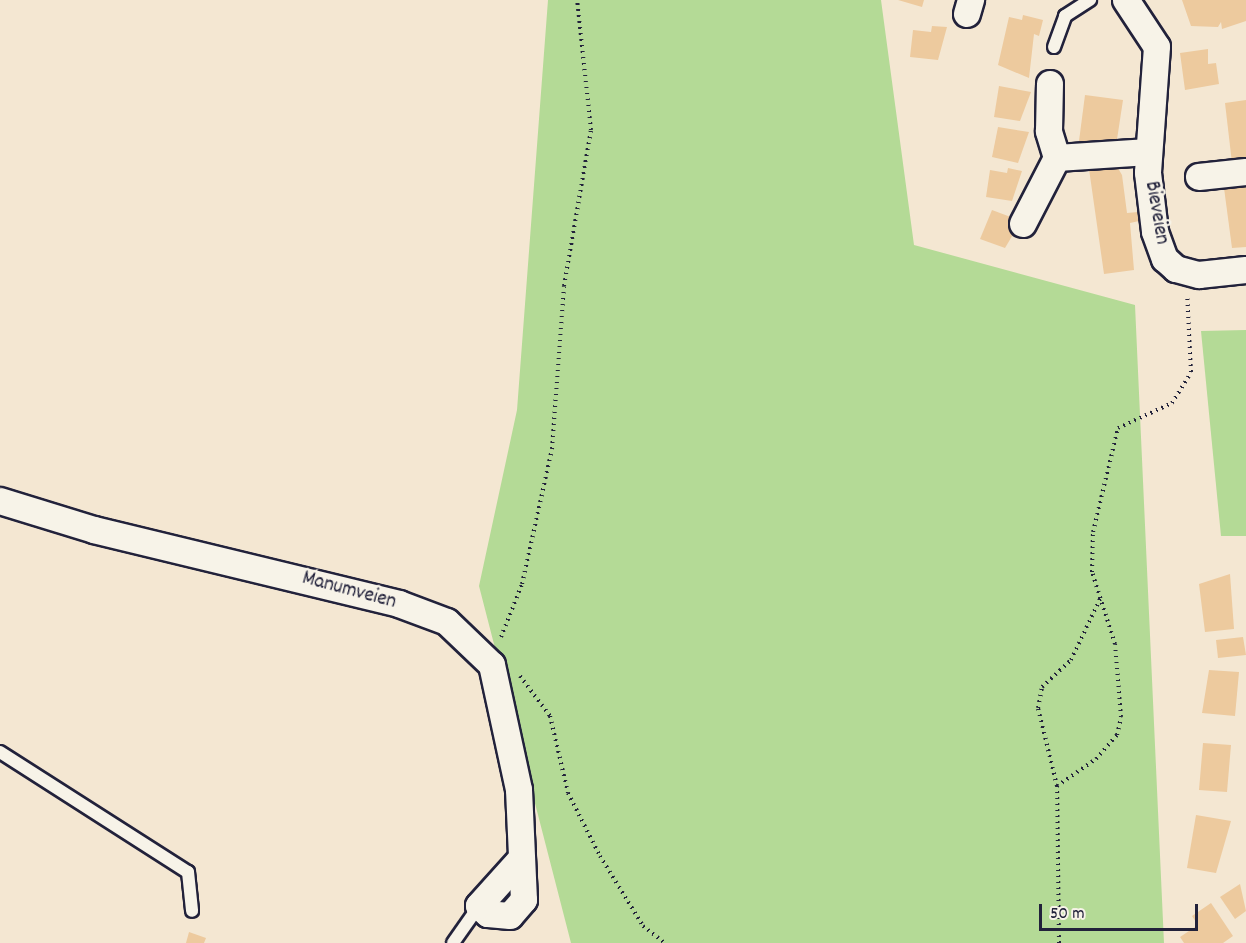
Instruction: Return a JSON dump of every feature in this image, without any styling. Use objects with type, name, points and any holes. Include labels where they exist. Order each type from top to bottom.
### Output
[{"type":"street","name":"Bieveien","points":[[1126,0],[1157,47],[1149,152],[1155,232],[1165,259],[1184,273]]},
{"type":"street","points":[[1023,224],[1057,158],[1049,131],[1050,84]]},
{"type":"street","name":"Bieveien","points":[[1057,158],[1149,152]]},
{"type":"street","points":[[1199,177],[1246,172]]},
{"type":"street","points":[[1184,273],[1246,270]]},
{"type":"street","name":"Manumveien","points":[[0,501],[94,530],[399,604],[447,622],[472,643],[492,665],[503,700],[519,790],[522,858],[479,906]]},
{"type":"lane","points":[[1054,47],[1065,16],[1090,0]]},
{"type":"lane","points":[[0,752],[188,872],[192,911]]},
{"type":"lane","points":[[453,943],[479,906]]},
{"type":"path","points":[[506,648],[501,637],[522,584],[552,449],[564,286],[591,130],[577,0]]},
{"type":"path","points":[[1058,786],[1096,759],[1117,735],[1121,717],[1115,644],[1101,598],[1091,551],[1112,438],[1129,418],[1172,403],[1191,372],[1184,273]]},
{"type":"path","points":[[1059,943],[1058,786],[1038,708],[1042,687],[1071,660],[1101,598]]},
{"type":"path","points":[[472,643],[501,637]]},
{"type":"path","points":[[516,669],[550,716],[568,793],[600,856],[643,926],[665,943]]},
{"type":"green space","points":[[548,0],[881,0],[914,245],[1135,305],[1164,943],[571,943],[479,586],[517,410]]},
{"type":"green space","points":[[1246,330],[1246,536],[1221,536],[1201,331]]},
{"type":"building","points":[[898,0],[924,0],[922,7]]},
{"type":"building","points":[[1182,0],[1246,0],[1246,21],[1222,29],[1221,22],[1218,27],[1191,26]]},
{"type":"building","points":[[1023,15],[1043,20],[1039,36],[1034,34],[1029,78],[998,65],[1009,17],[1022,20]]},
{"type":"building","points":[[932,26],[947,27],[938,60],[910,57],[913,30],[931,32]]},
{"type":"building","points":[[1208,49],[1208,64],[1216,63],[1219,84],[1185,90],[1180,53]]},
{"type":"building","points":[[999,86],[1031,92],[1020,121],[994,117]]},
{"type":"building","points":[[1085,95],[1123,100],[1116,146],[1079,141]]},
{"type":"building","points":[[1246,100],[1246,168],[1232,163],[1225,103]]},
{"type":"building","points":[[998,127],[1029,132],[1018,163],[992,157]]},
{"type":"building","points":[[1112,158],[1122,175],[1127,213],[1138,212],[1139,221],[1130,223],[1134,270],[1104,274],[1088,162]]},
{"type":"building","points":[[1008,168],[1022,171],[1012,201],[986,197],[990,170],[1007,173]]},
{"type":"building","points":[[1246,185],[1246,247],[1232,248],[1224,188]]},
{"type":"building","points":[[992,210],[1021,221],[1005,248],[980,239]]},
{"type":"building","points":[[1230,574],[1234,629],[1205,632],[1199,584]]},
{"type":"building","points":[[1243,637],[1246,655],[1218,658],[1216,640]]},
{"type":"building","points":[[1209,670],[1239,672],[1235,716],[1202,713]]},
{"type":"building","points":[[1203,743],[1231,745],[1227,792],[1199,790]]},
{"type":"building","points":[[1196,815],[1231,821],[1216,873],[1187,868]]},
{"type":"building","points":[[1240,884],[1246,911],[1235,919],[1220,897]]},
{"type":"building","points":[[1211,903],[1233,936],[1223,943],[1184,943],[1180,937],[1198,925],[1192,916]]},
{"type":"building","points":[[189,932],[206,938],[204,943],[186,943]]}]
